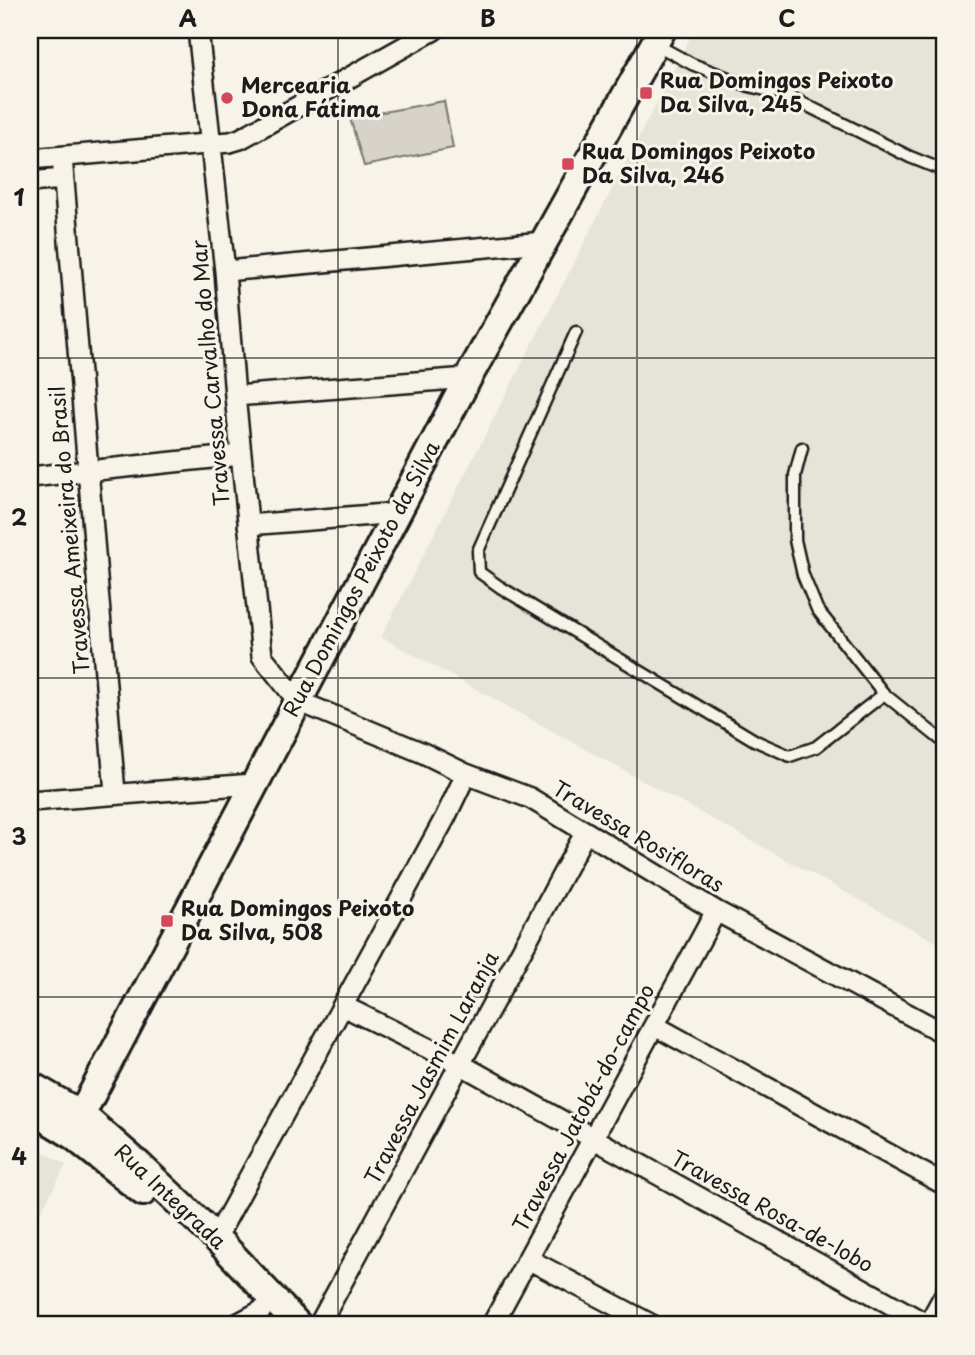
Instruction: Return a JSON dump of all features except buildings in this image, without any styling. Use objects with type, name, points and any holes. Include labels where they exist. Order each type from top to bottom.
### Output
[{"type":"main road","name":"Rua Domingos Peixoto da Silva","points":[[76,1125],[468,378],[658,37]]},
{"type":"main road","name":"Rua Integrada","points":[[30,1084],[180,1224],[267,1318]]},
{"type":"main road","name":"Rua Integrada","points":[[30,1110],[76,1125],[216,1238],[298,1325]]},
{"type":"street","name":"Travessa Carvalho do Mar","points":[[198,30],[225,271],[262,656],[298,701]]},
{"type":"street","points":[[30,159],[230,142],[250,134],[434,30]]},
{"type":"street","name":"Travessa Ameixeira do Brasil","points":[[62,157],[116,793]]},
{"type":"street","points":[[30,182],[63,179]]},
{"type":"street","points":[[225,271],[543,242]]},
{"type":"street","points":[[235,396],[468,378]]},
{"type":"street","points":[[30,477],[242,455]]},
{"type":"street","points":[[248,525],[397,513]]},
{"type":"street","name":"Travessa Rosifloras","points":[[298,701],[423,753],[466,774],[530,798],[716,911],[945,1034]]},
{"type":"street","points":[[216,1238],[445,818],[466,774]]},
{"type":"street","points":[[30,801],[253,784]]},
{"type":"street","name":"Travessa Jasmim Laranja","points":[[319,1325],[585,833]]},
{"type":"street","name":"Travessa Jatobá-do-campo","points":[[492,1325],[716,911]]},
{"type":"street","name":"Travessa Rosa-de-lobo","points":[[343,1006],[460,1064],[928,1325]]},
{"type":"street","points":[[655,1026],[945,1185]]},
{"type":"street","points":[[528,1259],[652,1325]]},
{"type":"street","points":[[928,1325],[945,1294]]},
{"type":"street","points":[[235,1325],[267,1318]]},
{"type":"lane","points":[[658,37],[692,64],[749,86],[786,95],[910,157],[945,171]]},
{"type":"lane","points":[[576,332],[478,551],[479,572],[499,587],[756,741],[790,755],[816,747],[884,694]]},
{"type":"lane","points":[[803,448],[795,475],[795,540],[803,575],[817,609],[884,694],[945,743]]},
{"type":"shaded area","points":[[694,30],[917,30],[945,46],[945,947],[381,637]]},
{"type":"shaded area","points":[[444,101],[453,148],[364,166],[350,118]]},
{"type":"shaded area","points":[[30,1144],[66,1165],[30,1232]]},
{"type":"place","name":"Rua Domingos Peixoto Da Silva, 245","points":[[646,93]]},
{"type":"place","name":"Mercearia Dona Fátima","points":[[227,98]]},
{"type":"place","name":"Rua Domingos Peixoto Da Silva, 246","points":[[568,164]]},
{"type":"place","name":"Rua Domingos Peixoto Da Silva, 508","points":[[167,921]]}]
